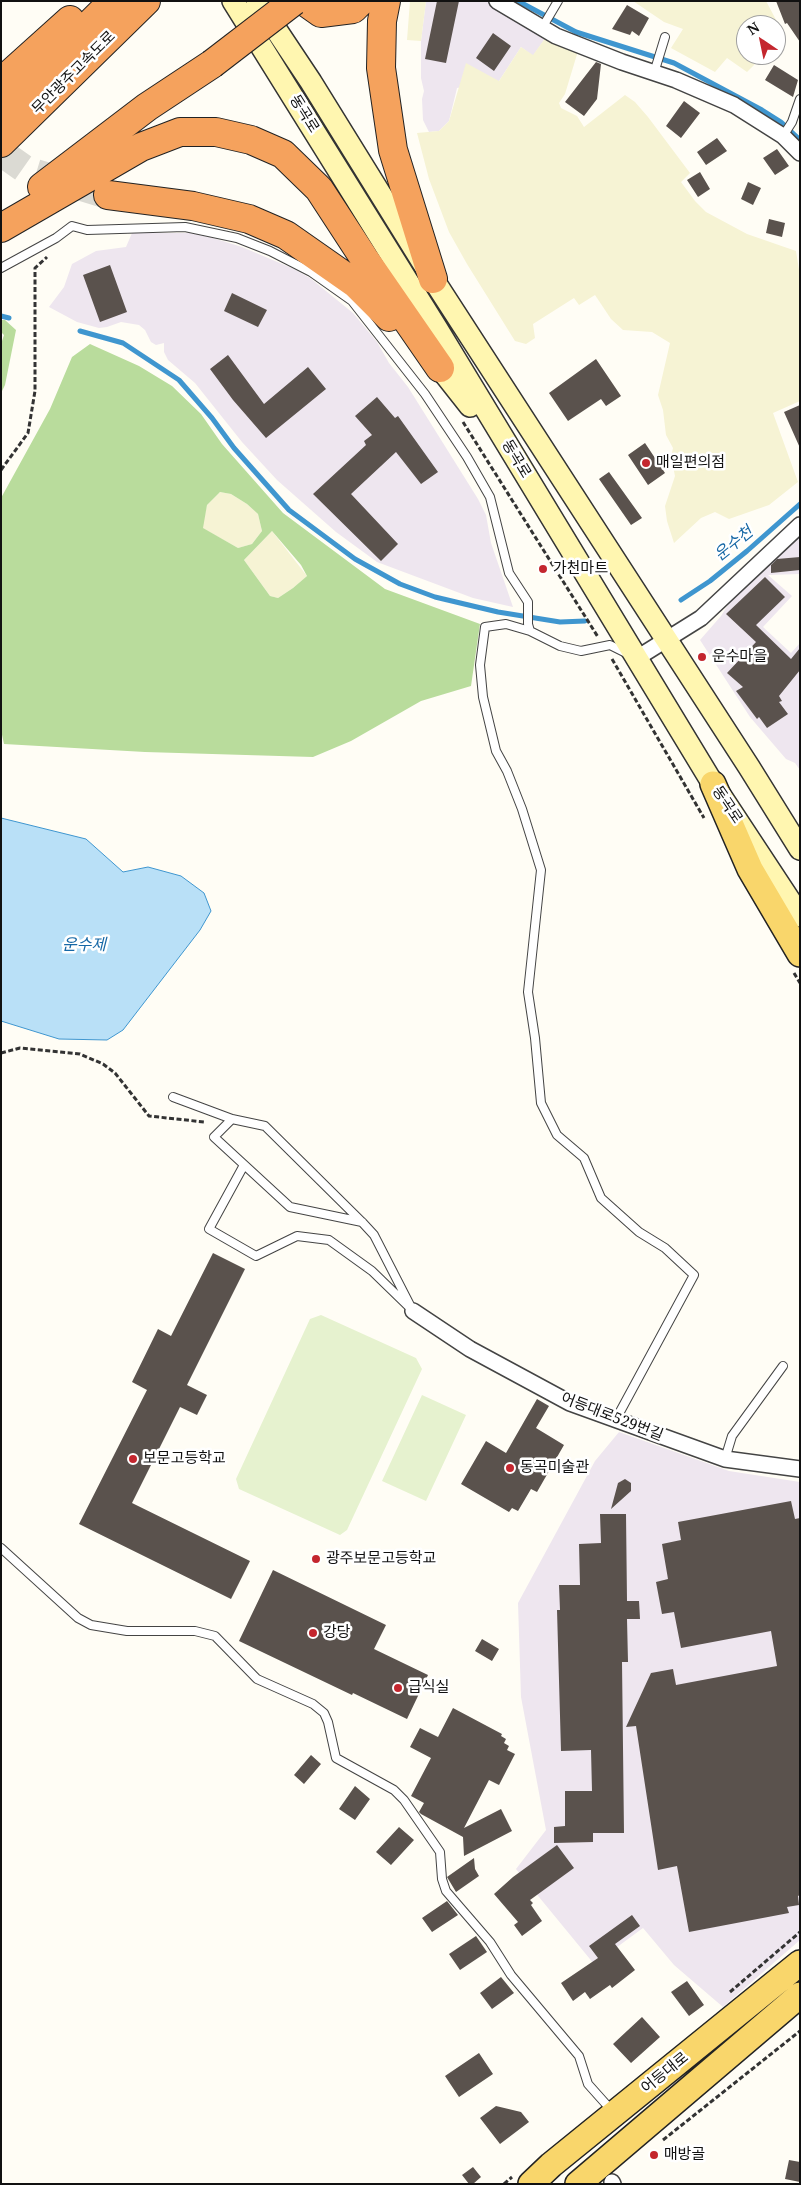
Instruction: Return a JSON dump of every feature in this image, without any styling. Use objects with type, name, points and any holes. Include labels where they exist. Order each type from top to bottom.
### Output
[{"type":"highway","points":[[1,82],[89,1]]},
{"type":"highway","name":"무안광주고속도로","points":[[1,112],[113,1]]},
{"type":"highway","name":"무안광주고속도로","points":[[1,144],[146,1]]},
{"type":"highway","points":[[1,218],[148,107],[212,64],[294,1]]},
{"type":"highway","points":[[304,1],[321,13],[353,9],[361,1]]},
{"type":"highway","points":[[386,1],[382,20],[381,68],[393,150],[433,279]]},
{"type":"highway","points":[[1,228],[142,147],[180,132],[216,132],[251,140],[283,154],[319,189],[440,368]]},
{"type":"highway","points":[[108,195],[193,206],[249,219],[286,235],[356,284],[440,368]]},
{"type":"main road","name":"동곡로","points":[[233,1],[376,230],[713,784],[800,916]]},
{"type":"main road","name":"동곡로","points":[[257,1],[311,82],[433,279],[749,767],[800,849]]},
{"type":"main road","points":[[440,368],[528,479]]},
{"type":"main road","points":[[749,767],[800,824]]},
{"type":"main road","points":[[713,784],[750,869],[795,960]]},
{"type":"main road","name":"어등대로","points":[[530,2184],[800,1963]]},
{"type":"main road","name":"어등대로","points":[[578,2184],[800,1995]]},
{"type":"street","points":[[497,1],[543,26],[556,36],[655,69],[734,105],[784,134],[800,153]]},
{"type":"street","points":[[636,658],[702,618],[800,525]]},
{"type":"street","name":"어등대로529번길","points":[[413,1311],[470,1349],[570,1403],[615,1421],[725,1459],[800,1469]]},
{"type":"lane","points":[[543,26],[558,1]]},
{"type":"lane","points":[[655,69],[665,37]]},
{"type":"lane","points":[[784,134],[792,122],[800,99]]},
{"type":"lane","points":[[1,268],[56,238],[72,226],[87,230],[185,227],[236,238],[270,251],[311,272],[352,301],[425,394],[490,497],[508,573],[528,602],[529,628]]},
{"type":"lane","points":[[615,1421],[694,1275],[665,1248],[639,1232],[600,1198],[584,1158],[557,1135],[541,1103],[535,1038],[528,992],[542,870],[522,810],[506,770],[496,752],[483,697],[480,665],[486,627],[506,624],[529,628],[560,646],[581,651],[610,645],[636,658]]},
{"type":"lane","points":[[172,1096],[229,1122],[265,1126],[374,1235],[413,1311]]},
{"type":"lane","points":[[229,1122],[214,1137],[290,1207],[362,1222]]},
{"type":"lane","points":[[244,1165],[209,1229],[256,1256],[297,1236],[329,1240],[372,1271],[413,1311]]},
{"type":"lane","points":[[725,1459],[732,1436],[783,1366]]},
{"type":"lane","points":[[1,1548],[78,1618],[91,1625],[127,1631],[195,1631],[215,1636],[258,1679],[313,1704],[324,1713],[328,1722],[336,1758],[394,1790],[404,1800],[440,1852],[442,1879],[446,1891],[490,1942],[511,1975],[578,2056],[588,2084],[615,2113]]},
{"type":"path","points":[[1,470],[6,466],[28,433],[35,391],[35,268],[50,255]]},
{"type":"path","points":[[463,421],[604,646],[707,822]]},
{"type":"path","points":[[795,960],[800,983]]},
{"type":"path","points":[[1,1053],[20,1048],[80,1054],[103,1064],[115,1073],[149,1116],[229,1122]]},
{"type":"path","points":[[656,2146],[800,2032]]},
{"type":"shaded area","points":[[410,1],[426,1],[421,41],[407,40]]},
{"type":"shaded area","points":[[426,1],[489,1],[494,8],[546,37],[533,56],[521,47],[499,81],[457,88],[449,121],[439,131],[429,132],[423,120],[422,99],[424,91],[421,78],[421,41]]},
{"type":"shaded area","points":[[633,1],[766,1],[773,15],[736,15],[736,64],[727,58],[715,72],[671,48],[683,29],[664,22]]},
{"type":"shaded area","points":[[546,37],[578,51],[565,94],[559,103],[561,108],[577,116],[584,127],[625,95],[635,102],[648,117],[690,173],[681,182],[706,212],[747,234],[796,251],[800,276],[800,401],[773,413],[798,482],[769,505],[729,519],[715,512],[701,518],[674,543],[667,521],[665,506],[675,476],[671,457],[673,448],[666,435],[663,410],[658,395],[670,343],[652,332],[623,330],[611,319],[595,295],[579,305],[574,298],[533,324],[535,338],[526,344],[515,341],[449,232],[429,179],[417,133],[439,131],[449,121],[466,63],[499,81],[521,47],[533,55]]},
{"type":"shaded area","points":[[737,65],[754,65],[747,72]]},
{"type":"shaded area","points":[[132,233],[190,233],[242,247],[294,269],[310,278],[353,313],[377,342],[389,363],[408,387],[478,499],[486,515],[491,543],[513,607],[473,598],[377,562],[336,532],[277,480],[242,442],[195,383],[168,360],[164,352],[164,343],[156,345],[151,342],[145,330],[139,325],[121,322],[99,328],[77,322],[49,307],[64,287],[72,264],[96,251],[126,247]]},
{"type":"shaded area","points":[[220,492],[231,494],[258,514],[262,531],[252,544],[238,548],[202,528],[207,505]]},
{"type":"shaded area","points":[[272,531],[307,576],[278,598],[270,596],[244,560]]},
{"type":"shaded area","points":[[800,534],[800,574],[768,575],[792,596],[763,627],[791,653],[800,643],[800,770],[795,763],[786,759],[750,717],[700,640],[721,616],[731,600]]},
{"type":"shaded area","points":[[619,1432],[729,1471],[800,1482],[800,1940],[723,2007],[674,1965],[643,1928],[594,1964],[516,1869],[546,1830],[521,1697],[518,1603],[595,1461]]},
{"type":"green space","points":[[1,320],[5,320],[16,330],[5,385],[1,393],[1,344],[4,335],[1,332]]},
{"type":"green space","points":[[90,344],[139,366],[172,386],[201,414],[222,444],[283,513],[385,589],[480,624],[471,686],[421,701],[351,741],[313,757],[145,752],[4,744],[1,730],[1,498],[50,409],[72,357]],"holes":[[[220,492],[231,494],[258,514],[262,531],[252,544],[238,548],[203,528],[207,505]],[[272,531],[301,565],[307,576],[278,598],[270,596],[244,560]]]},
{"type":"green space","points":[[321,1315],[416,1358],[422,1369],[347,1530],[340,1535],[239,1489],[236,1479],[310,1319]]},
{"type":"green space","points":[[422,1395],[466,1415],[426,1501],[382,1481]]},
{"type":"water","name":"운수제","points":[[1,818],[86,839],[123,872],[148,867],[181,876],[204,893],[211,911],[200,930],[123,1030],[107,1040],[59,1039],[1,1021]]},
{"type":"building","points":[[437,1],[459,1],[446,63],[425,59]]},
{"type":"building","points":[[776,1],[800,1],[800,42],[786,24],[786,15],[781,15]]},
{"type":"building","points":[[627,5],[649,18],[639,36],[632,31],[630,35],[612,29]]},
{"type":"building","points":[[493,33],[511,46],[494,71],[476,58]]},
{"type":"building","points":[[596,62],[601,64],[597,99],[584,116],[565,102]]},
{"type":"building","points":[[774,65],[798,80],[793,97],[765,80]]},
{"type":"building","points":[[684,101],[700,113],[681,138],[666,126]]},
{"type":"building","points":[[717,138],[727,151],[706,165],[697,152]]},
{"type":"building","points":[[777,149],[789,166],[775,175],[763,158]]},
{"type":"building","points":[[700,172],[710,189],[698,197],[687,180]]},
{"type":"building","points":[[748,182],[761,188],[753,205],[741,199]]},
{"type":"building","points":[[769,219],[785,223],[782,237],[766,233]]},
{"type":"building","points":[[110,265],[127,312],[100,322],[83,275]]},
{"type":"building","points":[[232,293],[267,310],[258,327],[224,311]]},
{"type":"building","points":[[228,355],[264,404],[308,367],[326,389],[266,438],[233,400],[210,369]]},
{"type":"building","points":[[596,359],[621,396],[606,406],[601,399],[568,421],[549,393]]},
{"type":"building","points":[[377,397],[395,418],[398,416],[438,472],[421,484],[396,452],[351,494],[398,544],[381,561],[313,494],[366,445],[364,441],[372,435],[355,416]]},
{"type":"building","points":[[800,405],[800,448],[784,412]]},
{"type":"building","points":[[645,443],[665,473],[648,485],[628,455]]},
{"type":"building","points":[[609,472],[642,518],[631,525],[599,479]]},
{"type":"building","points":[[800,557],[800,570],[771,573],[771,565],[777,559]]},
{"type":"building","points":[[765,577],[785,597],[756,625],[791,659],[800,648],[800,670],[779,696],[782,701],[779,702],[788,714],[767,728],[759,717],[757,719],[736,691],[743,687],[727,673],[756,642],[726,614]]},
{"type":"building","name":"보문고등학교","points":[[213,1253],[245,1269],[187,1385],[207,1395],[197,1415],[180,1407],[132,1503],[250,1561],[231,1599],[79,1524],[147,1390],[132,1382],[158,1329],[171,1336]]},
{"type":"building","name":"동곡미술관","points":[[537,1399],[549,1406],[536,1428],[564,1445],[537,1492],[531,1489],[518,1511],[512,1508],[509,1512],[461,1484],[486,1441],[506,1453]]},
{"type":"building","points":[[625,1479],[631,1483],[631,1491],[611,1509],[618,1483]]},
{"type":"building","points":[[791,1501],[795,1519],[800,1518],[799,1905],[787,1907],[789,1913],[689,1932],[677,1866],[658,1870],[636,1726],[626,1727],[651,1673],[673,1669],[676,1685],[777,1666],[771,1631],[681,1648],[674,1612],[662,1614],[656,1582],[668,1579],[662,1544],[681,1540],[678,1522]]},
{"type":"building","points":[[600,1514],[626,1514],[627,1601],[639,1601],[640,1619],[627,1619],[628,1662],[622,1662],[624,1833],[593,1833],[593,1842],[554,1843],[554,1827],[565,1826],[565,1791],[592,1791],[591,1750],[561,1751],[557,1610],[560,1610],[559,1585],[580,1585],[579,1544],[601,1543]]},
{"type":"building","name":"강당","points":[[273,1570],[386,1625],[374,1649],[428,1675],[407,1719],[239,1641]]},
{"type":"building","points":[[482,1639],[499,1649],[492,1661],[475,1651]]},
{"type":"building","points":[[453,1708],[502,1734],[501,1736],[506,1739],[504,1743],[509,1746],[507,1750],[515,1754],[499,1785],[489,1780],[464,1828],[501,1809],[512,1831],[464,1856],[463,1837],[421,1814],[419,1812],[424,1803],[411,1796],[431,1758],[410,1747],[420,1728],[438,1737]]},
{"type":"building","points":[[311,1755],[321,1764],[304,1784],[294,1775]]},
{"type":"building","points":[[355,1786],[370,1799],[355,1820],[339,1809]]},
{"type":"building","points":[[399,1827],[414,1840],[391,1865],[376,1852]]},
{"type":"building","points":[[557,1845],[574,1868],[530,1900],[533,1903],[531,1905],[542,1921],[522,1936],[514,1925],[518,1922],[494,1894],[513,1877]]},
{"type":"building","points":[[474,1858],[475,1869],[479,1876],[456,1892],[447,1877]]},
{"type":"building","points":[[447,1901],[458,1915],[432,1932],[422,1918]]},
{"type":"building","points":[[632,1915],[640,1926],[615,1944],[635,1970],[612,1988],[610,1985],[590,1999],[585,1992],[573,2001],[561,1983],[598,1958],[589,1946]]},
{"type":"building","points":[[476,1936],[487,1952],[460,1970],[449,1954]]},
{"type":"building","points":[[501,1977],[514,1993],[492,2009],[480,1993]]},
{"type":"building","points":[[687,1981],[704,2005],[689,2016],[671,1992]]},
{"type":"building","points":[[642,2017],[660,2037],[631,2063],[613,2044]]},
{"type":"building","points":[[479,2053],[493,2074],[459,2097],[445,2076]]},
{"type":"building","points":[[496,2106],[521,2112],[529,2122],[500,2144],[480,2118]]},
{"type":"building","points":[[789,2160],[800,2162],[800,2182],[785,2179]]},
{"type":"building","points":[[473,2167],[481,2177],[473,2184],[469,2184],[462,2175]]},
{"type":"waterway","points":[[518,1],[576,32],[674,63],[762,110],[781,122],[800,140]]},
{"type":"waterway","points":[[1,316],[9,318]]},
{"type":"waterway","points":[[80,331],[123,343],[179,380],[212,418],[234,448],[289,510],[355,559],[400,584],[435,597],[498,612],[560,622],[585,621]]},
{"type":"waterway","name":"운수천","points":[[681,600],[710,581],[800,504]]},
{"type":"tunnel","points":[[1,151],[26,170],[108,195]]},
{"type":"place","name":"매일편의점","points":[[646,463]]},
{"type":"place","name":"가천마트","points":[[543,569]]},
{"type":"place","name":"운수마을","points":[[702,657]]},
{"type":"place","name":"보문고등학교","points":[[133,1459]]},
{"type":"place","name":"동곡미술관","points":[[510,1468]]},
{"type":"place","name":"광주보문고등학교","points":[[316,1559]]},
{"type":"place","name":"강당","points":[[313,1633]]},
{"type":"place","name":"급식실","points":[[398,1688]]},
{"type":"place","name":"매방골","points":[[654,2155]]}]
